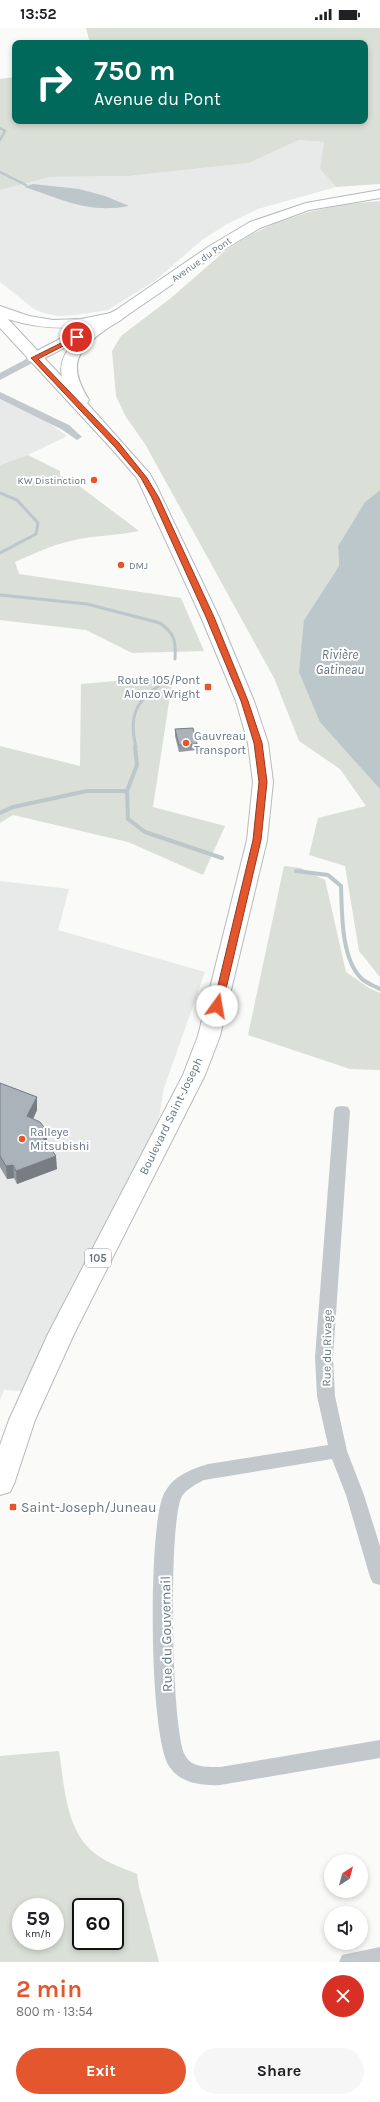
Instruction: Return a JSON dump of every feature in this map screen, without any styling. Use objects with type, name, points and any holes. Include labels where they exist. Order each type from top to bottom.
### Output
[{"type":"main road","name":"Avenue du Pont","points":[[34,358],[121,313],[218,246],[255,225],[306,207],[380,194]]},
{"type":"main road","points":[[0,310],[19,318],[56,324],[84,323],[121,313]]},
{"type":"main road","points":[[117,445],[77,395],[72,386],[69,361],[73,351],[82,340],[121,313]]},
{"type":"main road","name":"105","points":[[0,319],[34,358]]},
{"type":"main road","name":"Boulevard Saint-Joseph","points":[[0,1484],[22,1420],[57,1342],[194,1075],[209,1036],[257,840],[262,807],[261,762],[254,728],[210,617],[155,498],[144,478],[117,445],[34,358]]},
{"type":"street","points":[[0,377],[34,358]]},
{"type":"street","points":[[0,395],[65,427],[77,437]]},
{"type":"street","name":"Rue du Rivage","points":[[342,1111],[339,1171],[331,1254],[324,1356],[326,1396],[338,1451],[355,1495],[380,1577]]},
{"type":"street","name":"Rue du Gouvernail","points":[[338,1451],[208,1471],[189,1478],[176,1490],[169,1507],[164,1549],[163,1657],[169,1738],[175,1760],[193,1774],[205,1777],[220,1776],[380,1749]]},
{"type":"street","points":[[350,1962],[380,1957]]},
{"type":"shaded area","points":[[86,28],[380,28],[380,184],[336,187],[320,169],[324,142],[299,140],[249,163],[129,176],[50,177],[0,190],[0,79],[12,77],[12,124],[368,124],[368,40],[89,40]]},
{"type":"shaded area","points":[[299,140],[325,142],[320,169],[336,187],[258,209],[227,224],[202,240],[156,280],[108,310],[58,316],[44,313],[34,309],[0,282],[0,190],[50,177],[129,176],[249,163]]},
{"type":"shaded area","points":[[380,201],[380,490],[365,502],[338,546],[339,566],[304,620],[363,769],[380,789],[380,977],[359,951],[345,866],[309,855],[318,818],[366,806],[340,769],[299,741],[274,678],[145,444],[126,417],[116,396],[112,351],[121,336],[171,298],[226,250],[250,235],[276,223],[309,212],[346,204]]},
{"type":"shaded area","points":[[0,399],[46,421],[67,436],[28,455],[0,465]]},
{"type":"shaded area","points":[[28,455],[60,471],[60,476],[70,479],[139,531],[79,539],[50,547],[15,562],[19,574],[181,598],[204,651],[132,653],[86,630],[0,620],[0,465]]},
{"type":"shaded area","points":[[173,676],[153,807],[225,826],[203,875],[128,842],[13,815],[0,823],[0,746],[80,766],[81,684]]},
{"type":"shaded area","points":[[284,866],[301,868],[325,880],[346,972],[369,988],[380,993],[380,1070],[350,1069],[248,1035]]},
{"type":"shaded area","points":[[0,881],[69,889],[58,930],[205,972],[164,1088],[153,1154],[34,1392],[4,1390],[0,1400]]},
{"type":"shaded area","points":[[59,1751],[64,1788],[74,1825],[87,1846],[97,1855],[110,1863],[137,1874],[139,1887],[159,1962],[0,1962],[0,1756]]},
{"type":"water","points":[[33,184],[79,189],[105,196],[129,206],[114,208],[88,207],[24,187]]},
{"type":"water","name":"Rivière Gatineau","points":[[380,490],[380,789],[320,722],[299,672],[304,620],[339,566],[338,546],[365,502]]},
{"type":"building","points":[[193,728],[197,744],[179,745],[175,729]]},
{"type":"building","name":"Ralleye Mitsubishi","points":[[0,1083],[37,1097],[27,1116],[40,1122],[47,1131],[40,1133],[56,1156],[16,1171],[13,1165],[6,1166],[0,1156]]},
{"type":"waterway","points":[[0,128],[5,131],[0,140]]},
{"type":"waterway","points":[[0,172],[26,185]]},
{"type":"waterway","points":[[0,493],[17,500],[38,523],[36,534],[0,553]]},
{"type":"waterway","points":[[0,595],[87,604],[160,623],[172,634],[174,638],[175,659]]},
{"type":"waterway","points":[[136,747],[133,724],[134,715],[138,707],[149,693],[167,680]]},
{"type":"waterway","points":[[127,791],[137,765],[135,746]]},
{"type":"waterway","points":[[0,813],[13,807],[87,791],[127,791]]},
{"type":"waterway","points":[[127,791],[128,819],[145,832],[222,858]]},
{"type":"waterway","points":[[296,871],[328,875],[341,886],[342,922],[346,947],[350,959],[354,969],[361,978],[380,989]]},
{"type":"place","name":"KW Distinction","points":[[94,480]]},
{"type":"place","name":"DMJ","points":[[121,565]]},
{"type":"place","name":"Route 105/Pont Alonzo Wright","points":[[208,687]]},
{"type":"place","name":"Gauvreau Transport","points":[[186,743]]},
{"type":"place","name":"Ralleye Mitsubishi","points":[[22,1139]]},
{"type":"place","name":"Saint-Joseph/Juneau","points":[[13,1507]]},
{"type":"route","points":[[77,337],[34,358],[117,445],[144,478],[155,498],[210,617],[244,701],[258,743],[263,782],[262,807],[257,840],[217,1006]]}]
